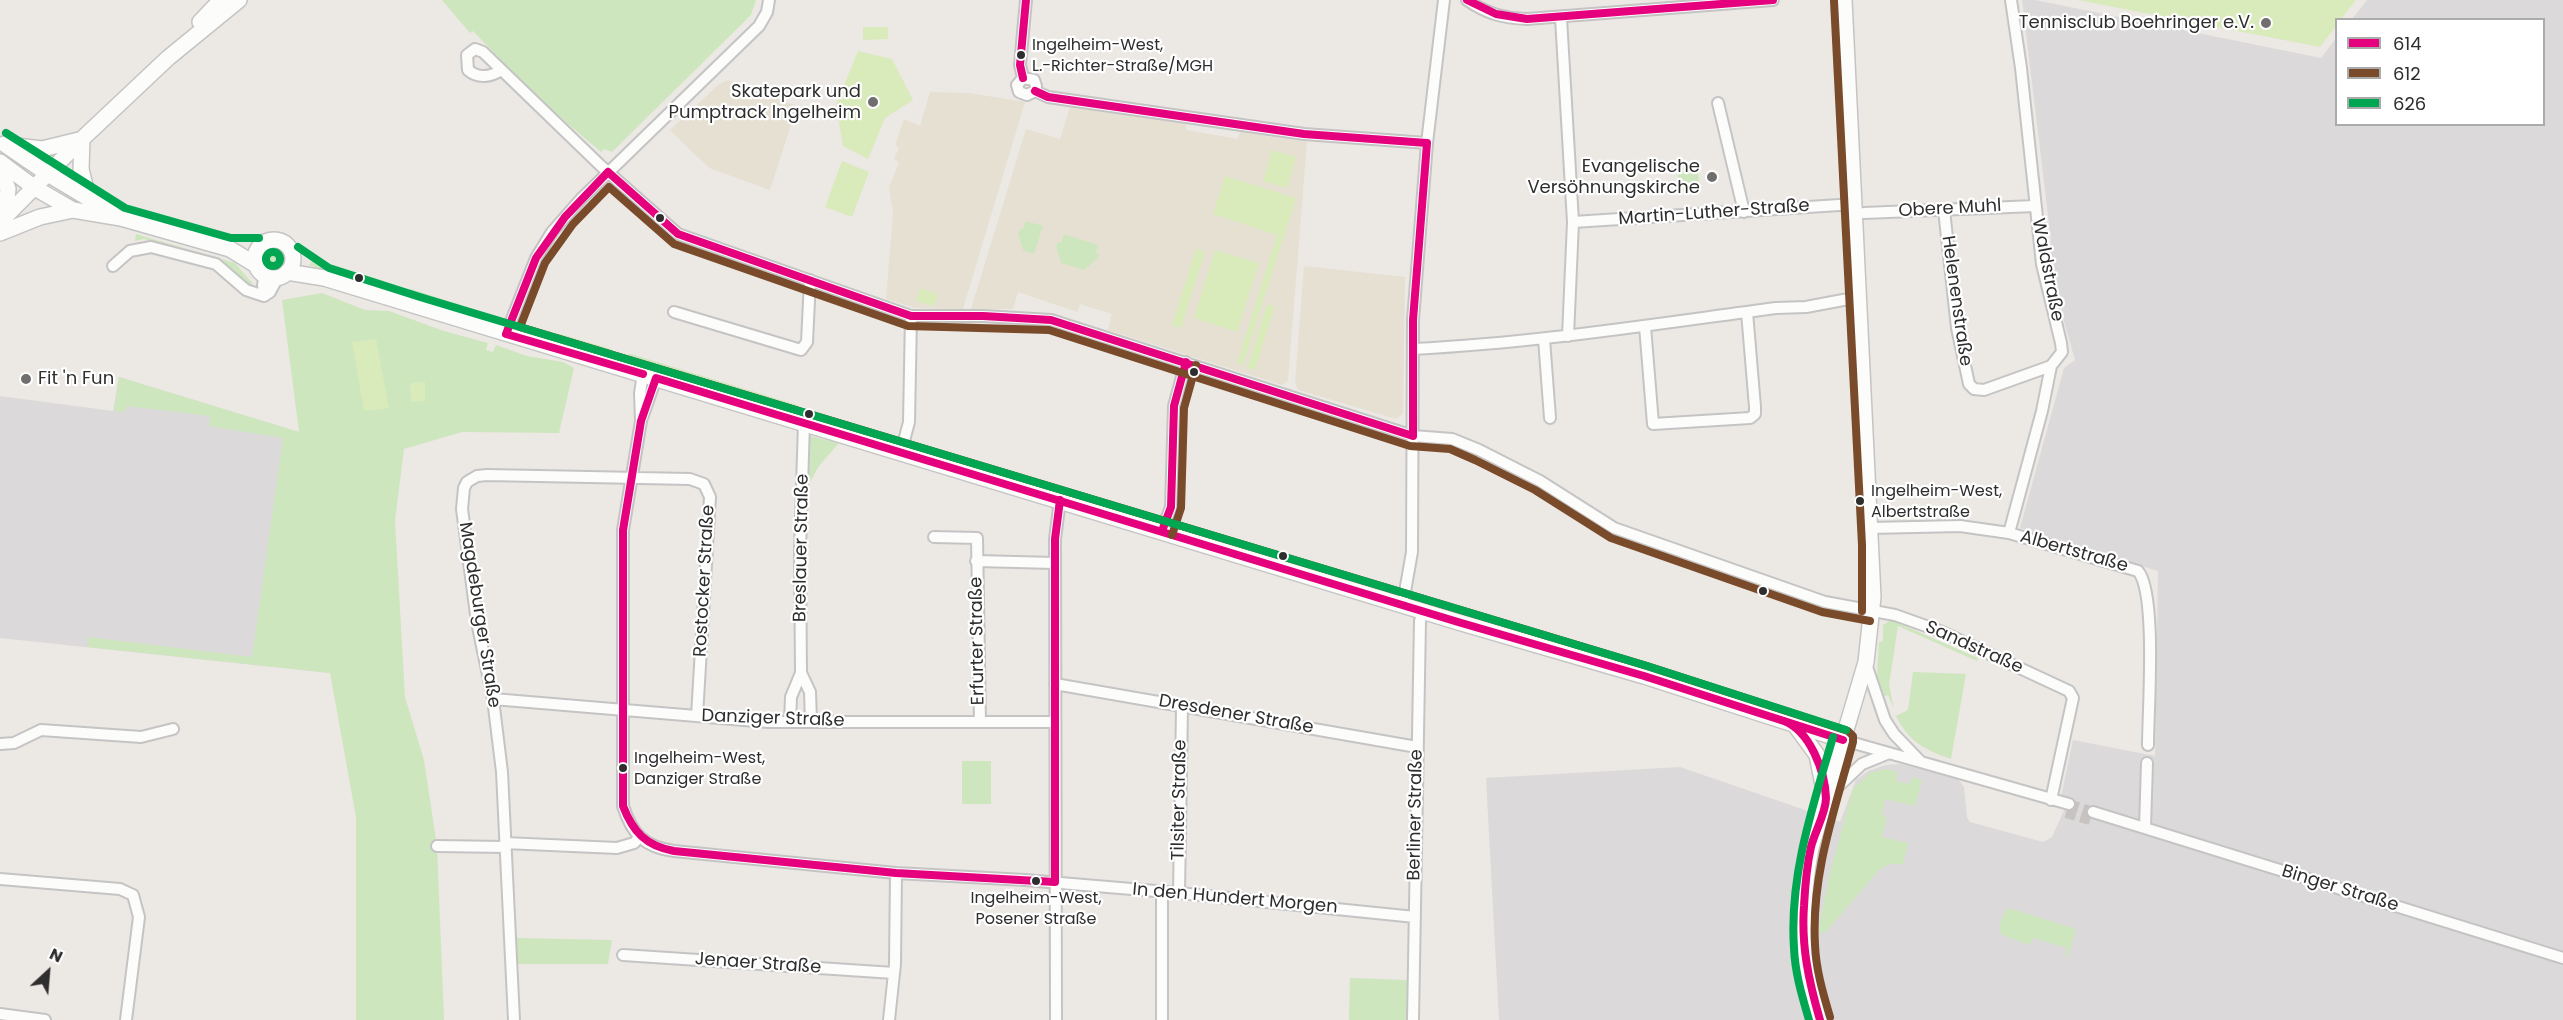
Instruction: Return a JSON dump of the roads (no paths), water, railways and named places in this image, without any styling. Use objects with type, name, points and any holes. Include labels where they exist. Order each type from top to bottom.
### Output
[{"type":"main road","points":[[168,58],[221,0]]},
{"type":"main road","points":[[2,219],[168,58],[239,0]]},
{"type":"main road","points":[[1820,1020],[1808,979],[1804,933],[1806,878],[1811,848],[1866,662],[1872,611],[1859,297],[1860,209],[1844,0]]},
{"type":"main road","points":[[2,143],[42,149],[82,139]]},
{"type":"main road","points":[[82,139],[81,169],[88,198]]},
{"type":"main road","points":[[2,143],[121,218]]},
{"type":"main road","points":[[0,162],[35,188],[73,210],[121,218],[230,249],[272,272],[324,278],[1724,700],[1843,740]]},
{"type":"main road","points":[[0,168],[8,189],[2,219]]},
{"type":"main road","points":[[0,234],[40,218],[73,210]]},
{"type":"main road","points":[[272,272],[255,256],[259,248],[270,240],[280,241],[288,247],[292,256],[324,278]]},
{"type":"main road","points":[[230,249],[259,248]]},
{"type":"main road","points":[[272,272],[292,256]]},
{"type":"main road","points":[[1795,725],[1817,755],[1826,799]]},
{"type":"street","points":[[506,334],[536,258],[558,225],[608,172],[759,26],[767,12],[770,0]]},
{"type":"street","points":[[1026,0],[1020,65],[1023,78],[1017,85],[1020,93],[1027,95],[1035,91],[1048,97],[1304,134],[1427,143]]},
{"type":"street","points":[[1403,603],[1412,552],[1413,349],[1427,143],[1444,0]]},
{"type":"street","points":[[1467,0],[1499,17],[1561,18],[1688,3],[1773,0]]},
{"type":"street","name":"Waldstraße","points":[[2009,533],[2042,411],[2051,366],[2062,352],[2042,264],[2021,68],[2011,0]]},
{"type":"street","points":[[1561,18],[1572,222],[1568,336]]},
{"type":"street","name":"Sandstraße","points":[[501,70],[608,172],[678,234],[911,316],[983,316],[1051,320],[1413,436],[1452,439],[1540,481],[1614,528],[1825,602],[1895,615],[1940,631],[2072,693],[2071,708],[2051,800]]},
{"type":"street","points":[[1718,103],[1744,212]]},
{"type":"street","name":"Obere Muhl","points":[[1860,209],[1944,210],[2035,206]]},
{"type":"street","name":"Martin-Luther-Straße","points":[[1572,222],[1744,212],[1860,209]]},
{"type":"street","name":"Helenenstraße","points":[[1944,210],[1957,328],[1966,379],[1974,389],[1984,390],[2051,366]]},
{"type":"street","points":[[113,266],[130,251],[151,247],[216,264],[246,290],[264,296],[262,285],[272,272]]},
{"type":"street","points":[[674,312],[801,350],[807,342],[810,280]]},
{"type":"street","points":[[1413,349],[1465,347],[1544,339],[1747,312],[1806,307],[1859,297]]},
{"type":"street","points":[[1645,326],[1653,424],[1750,418],[1755,414],[1755,407],[1747,312]]},
{"type":"street","points":[[901,452],[909,422],[911,316]]},
{"type":"street","points":[[1544,339],[1550,417]]},
{"type":"street","points":[[1162,531],[1171,507],[1174,406],[1186,362]]},
{"type":"street","points":[[437,846],[617,848],[634,843],[639,838],[628,822],[623,806],[623,530],[650,376]]},
{"type":"street","name":"Breslauer Straße","points":[[790,722],[791,698],[801,673],[800,550],[804,423]]},
{"type":"street","name":"Magdeburger Straße","points":[[514,1020],[502,772],[493,699],[477,622],[462,509],[464,488],[467,482],[477,476],[487,475],[632,478]]},
{"type":"street","name":"Rostocker Straße","points":[[632,478],[690,479],[704,484],[710,496],[697,716]]},
{"type":"street","points":[[1056,1020],[1055,562],[1060,500]]},
{"type":"street","name":"Albertstraße","points":[[1870,528],[1960,526],[2009,533],[2133,569],[2142,575],[2149,607],[2148,745]]},
{"type":"street","name":"Erfurter Straße","points":[[933,537],[977,538],[980,722]]},
{"type":"street","name":"Erfurter Straße","points":[[976,561],[1055,562]]},
{"type":"street","name":"Berliner Straße","points":[[1413,1020],[1420,621],[1424,610]]},
{"type":"street","points":[[1866,662],[1885,720],[1893,734],[1920,761]]},
{"type":"street","name":"Breslauer Straße","points":[[801,673],[810,692],[811,722]]},
{"type":"street","name":"Dresdener Straße","points":[[1055,684],[1114,693],[1182,708],[1417,747]]},
{"type":"street","name":"Danziger Straße","points":[[493,699],[790,722],[1055,722]]},
{"type":"street","name":"Tilsiter Straße","points":[[1179,893],[1182,708]]},
{"type":"street","points":[[0,744],[14,743],[41,730],[141,737],[173,729]]},
{"type":"street","points":[[1843,740],[2051,800],[2067,808]]},
{"type":"street","points":[[1826,799],[1862,764],[1889,753]]},
{"type":"street","points":[[2145,828],[2147,763]]},
{"type":"street","name":"Binger Straße","points":[[2092,816],[2145,828],[2563,958]]},
{"type":"street","name":"In den Hundert Morgen","points":[[639,838],[649,846],[674,851],[896,873],[1055,882],[1179,893],[1415,917]]},
{"type":"street","points":[[889,1020],[894,973],[896,873]]},
{"type":"street","points":[[0,879],[120,889],[133,895],[139,917],[126,1020]]},
{"type":"street","points":[[1162,892],[1162,1020]]},
{"type":"street","name":"Jenaer Straße","points":[[622,955],[894,973]]},
{"type":"street","points":[[0,1014],[45,1020]]},
{"type":"tunnel","points":[[2069,804],[2093,812]]},
{"type":"tunnel","points":[[2066,813],[2090,820]]},
{"type":"place","name":"Tennisclub Boehringer e.V.","points":[[2266,23]]},
{"type":"place","name":"Ingelheim-West, L.-Richter-Straße/MGH","points":[[1021,55]]},
{"type":"place","name":"Skatepark und Pumptrack Ingelheim","points":[[873,102]]},
{"type":"place","name":"Evangelische Versöhnungskirche","points":[[1712,177]]},
{"type":"place","name":"Fit 'n Fun","points":[[26,379]]},
{"type":"place","name":"Ingelheim-West, Albertstraße","points":[[1860,501]]},
{"type":"place","name":"Ingelheim-West, Danziger Straße","points":[[623,768]]},
{"type":"place","name":"Ingelheim-West, Posener Straße","points":[[1036,881]]}]
